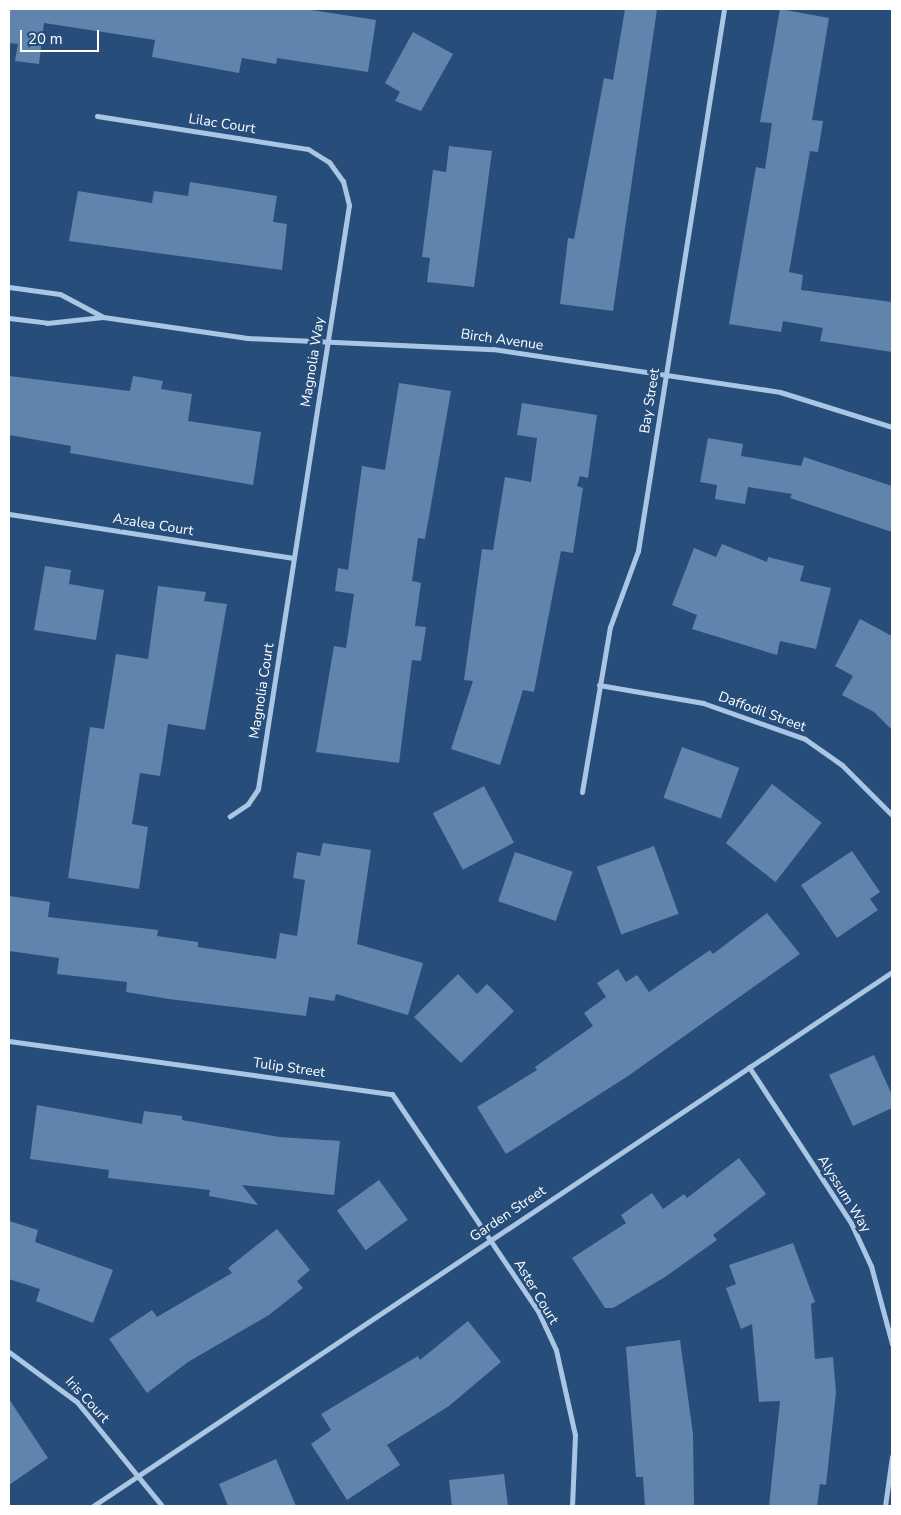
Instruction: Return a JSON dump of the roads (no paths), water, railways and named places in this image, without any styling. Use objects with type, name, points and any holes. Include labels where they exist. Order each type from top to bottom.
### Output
[{"type":"street","name":"Bay Street","points":[[582,792],[598,685],[610,627],[638,551],[724,9]]},
{"type":"street","name":"Lilac Court","points":[[96,116],[308,149],[336,171]]},
{"type":"street","name":"Magnolia Way","points":[[294,558],[349,205],[336,171]]},
{"type":"street","name":"Birch Avenue","points":[[9,286],[60,294],[103,317]]},
{"type":"street","name":"Birch Avenue","points":[[9,318],[47,324],[103,317],[247,338],[443,344],[780,392],[892,427]]},
{"type":"street","name":"Azalea Court","points":[[9,514],[294,558]]},
{"type":"street","name":"Magnolia Court","points":[[230,816],[248,804],[258,789],[294,558]]},
{"type":"street","name":"Daffodil Street","points":[[598,685],[702,702],[805,740],[842,765],[892,814]]},
{"type":"street","name":"Garden Street","points":[[93,1506],[892,972]]},
{"type":"street","name":"Tulip Street","points":[[9,1041],[392,1094],[490,1239]]},
{"type":"street","name":"Alyssum Way","points":[[749,1067],[851,1223],[872,1266],[892,1344]]},
{"type":"street","name":"Aster Court","points":[[490,1239],[538,1311],[569,1391],[576,1435],[572,1506]]},
{"type":"street","name":"Iris Court","points":[[9,1352],[77,1402],[162,1506]]},
{"type":"street","points":[[885,1506],[892,1456]]}]
